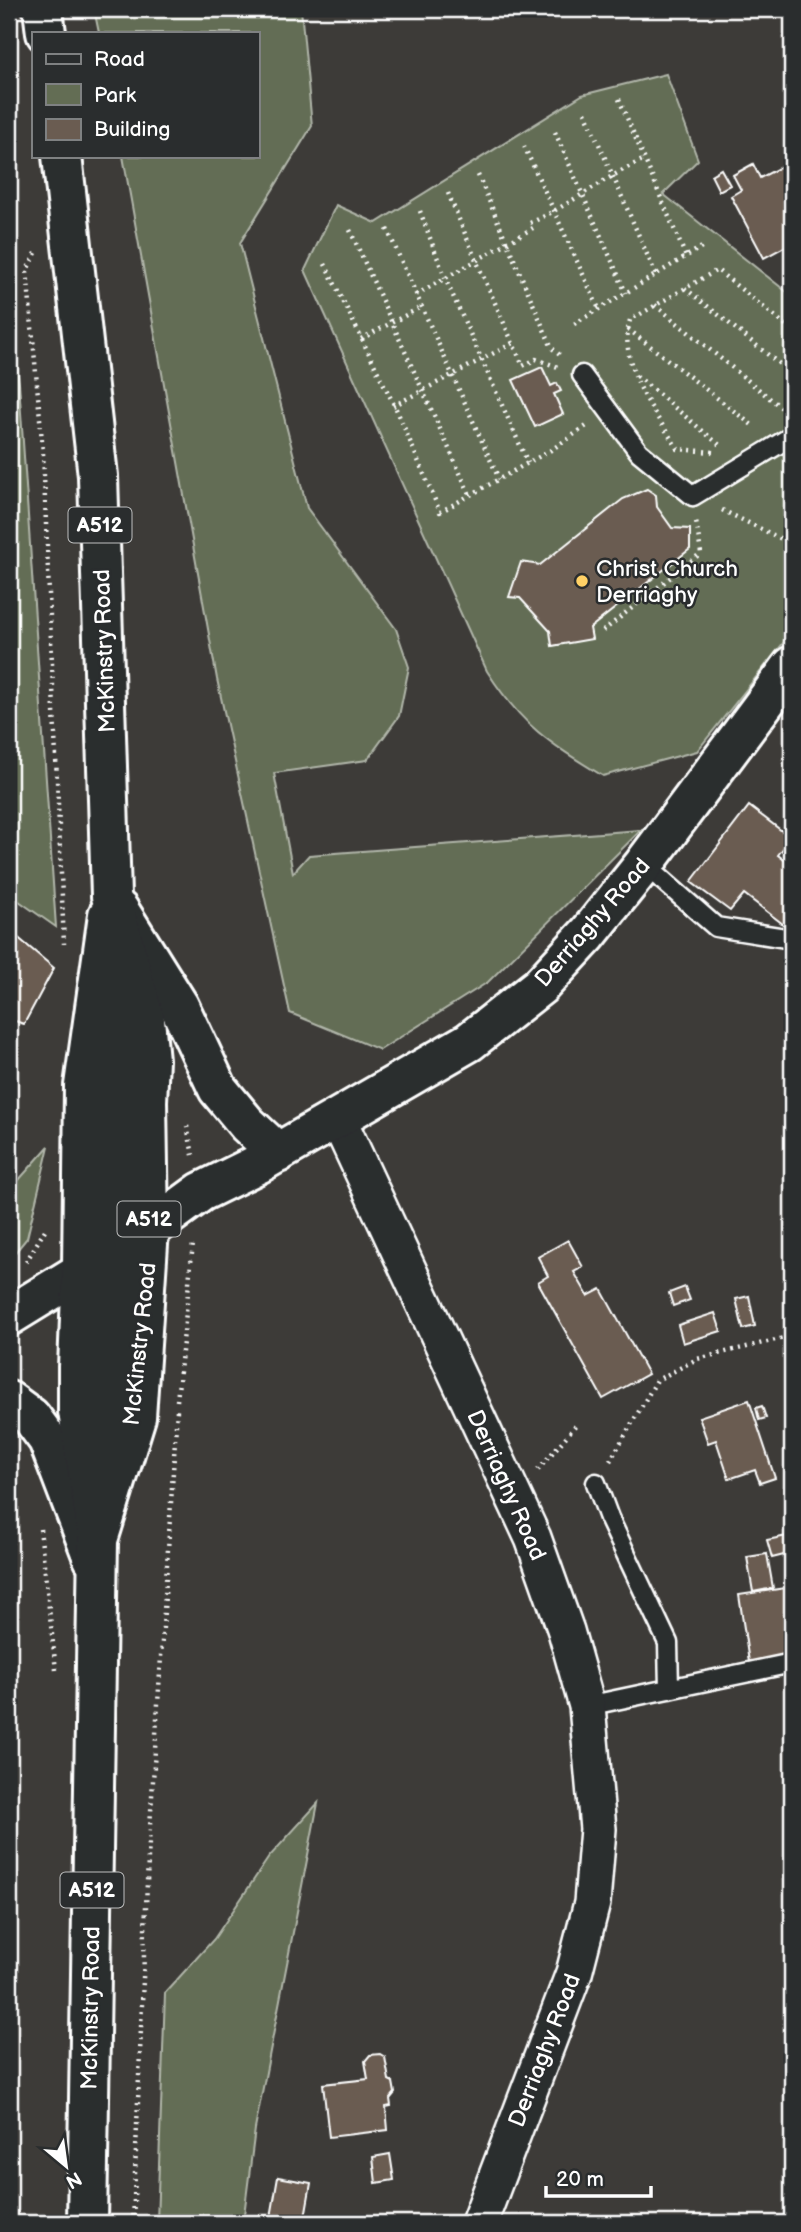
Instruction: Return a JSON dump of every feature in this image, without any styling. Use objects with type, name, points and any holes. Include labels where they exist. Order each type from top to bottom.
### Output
[{"type":"main road","points":[[43,9],[46,32]]},
{"type":"main road","name":"McKinstry Road","points":[[62,158],[98,476],[111,896],[84,1086],[78,1411],[89,1476],[97,1555],[87,2223]]},
{"type":"main road","name":"Derriaghy Road","points":[[9,1316],[114,1249],[149,1230],[201,1192],[278,1153],[470,1042],[540,986],[588,934],[644,864],[792,666]]},
{"type":"main road","points":[[111,896],[179,1006],[218,1089],[247,1124],[278,1153]]},
{"type":"main road","name":"McKinstry Road","points":[[97,1555],[136,1417],[149,1230],[149,1060],[145,1020],[111,896]]},
{"type":"main road","points":[[89,1476],[105,1408],[114,1249],[118,1034],[126,957]]},
{"type":"main road","points":[[9,1401],[31,1417],[48,1440],[97,1555]]},
{"type":"street","name":"Derriaghy Road","points":[[338,1119],[533,1538],[566,1630],[587,1706],[598,1829],[592,1903],[574,1973],[479,2223]]},
{"type":"lane","points":[[582,375],[639,452],[693,496],[792,436]]},
{"type":"lane","points":[[644,864],[716,927],[792,939]]},
{"type":"lane","points":[[596,1483],[609,1518],[668,1643],[669,1689]]},
{"type":"lane","points":[[587,1706],[792,1663]]},
{"type":"path","points":[[619,99],[686,257]]},
{"type":"path","points":[[585,112],[656,275]]},
{"type":"path","points":[[555,132],[626,293]]},
{"type":"path","points":[[524,146],[599,309]]},
{"type":"path","points":[[416,295],[506,243],[612,176],[645,159]]},
{"type":"path","points":[[478,175],[552,348],[582,375]]},
{"type":"path","points":[[448,193],[523,366],[536,359],[582,375]]},
{"type":"path","points":[[420,211],[445,278],[528,463]]},
{"type":"path","points":[[387,229],[499,479]]},
{"type":"path","points":[[350,230],[470,495]]},
{"type":"path","points":[[574,324],[705,245]]},
{"type":"path","points":[[40,246],[27,270],[43,453],[64,944]]},
{"type":"path","points":[[325,264],[440,512],[528,463],[609,411]]},
{"type":"path","points":[[732,440],[714,452],[678,449],[640,390],[627,347],[630,320],[717,270],[792,330]]},
{"type":"path","points":[[685,288],[792,374]]},
{"type":"path","points":[[656,305],[783,410]]},
{"type":"path","points":[[361,339],[421,307]]},
{"type":"path","points":[[627,329],[752,425]]},
{"type":"path","points":[[393,406],[513,343]]},
{"type":"path","points":[[636,376],[722,447]]},
{"type":"path","points":[[773,415],[792,405]]},
{"type":"path","points":[[742,433],[762,420]]},
{"type":"path","points":[[603,631],[701,553],[693,496]]},
{"type":"path","points":[[747,521],[792,544]]},
{"type":"path","points":[[133,2223],[148,1858],[177,1400],[189,1273],[201,1192],[185,1117]]},
{"type":"path","points":[[26,1260],[46,1229]]},
{"type":"path","points":[[596,1483],[657,1380],[697,1359],[792,1336]]},
{"type":"path","points":[[511,1490],[542,1466],[575,1426]]},
{"type":"path","points":[[39,1516],[57,1674]]},
{"type":"green space","points":[[94,9],[301,9],[312,126],[240,243],[307,508],[396,629],[409,667],[399,716],[367,760],[274,773],[293,873],[309,855],[641,830],[488,982],[380,1050],[290,1013],[217,679],[123,158],[259,158],[259,32],[99,32]]},
{"type":"green space","points":[[666,74],[698,160],[663,194],[792,296],[792,632],[697,751],[603,776],[538,732],[512,706],[487,671],[305,270],[336,205],[376,223],[582,95]]},
{"type":"green space","points":[[9,303],[19,383],[56,927],[9,894]]},
{"type":"green space","points":[[49,1146],[27,1238],[9,1260],[9,1191]]},
{"type":"green space","points":[[9,1460],[15,1466],[13,1543],[9,1543]]},
{"type":"green space","points":[[318,1803],[255,2129],[243,2223],[157,2223],[165,1993],[214,1939],[269,1857]]},
{"type":"building","points":[[792,161],[792,243],[764,258],[731,196],[741,190],[733,175],[753,164],[760,178]]},
{"type":"building","points":[[721,169],[730,185],[719,191],[711,175]]},
{"type":"building","points":[[542,367],[551,386],[557,383],[561,391],[554,394],[563,414],[535,427],[513,380]]},
{"type":"building","name":"Christ Church Derriaghy","points":[[647,489],[656,495],[657,507],[672,528],[690,529],[690,549],[590,628],[592,639],[552,646],[550,631],[520,598],[509,597],[521,562],[540,565],[623,499]]},
{"type":"building","points":[[749,806],[791,838],[778,855],[792,866],[792,931],[744,894],[730,911],[691,882]]},
{"type":"building","points":[[9,930],[54,968],[24,1024],[9,1019]]},
{"type":"building","points":[[568,1240],[583,1267],[574,1272],[588,1296],[601,1289],[648,1374],[603,1399],[538,1282],[548,1276],[538,1257]]},
{"type":"building","points":[[685,1287],[690,1300],[673,1306],[669,1293]]},
{"type":"building","points":[[749,1296],[755,1326],[743,1329],[736,1299]]},
{"type":"building","points":[[715,1313],[721,1331],[683,1343],[678,1325]]},
{"type":"building","points":[[749,1400],[775,1478],[760,1483],[755,1470],[729,1479],[716,1440],[708,1443],[699,1417]]},
{"type":"building","points":[[762,1406],[766,1418],[759,1420],[756,1408]]},
{"type":"building","points":[[792,1535],[792,1553],[772,1558],[767,1540]]},
{"type":"building","points":[[767,1554],[773,1588],[753,1592],[747,1557]]},
{"type":"building","points":[[792,1587],[792,1619],[787,1620],[792,1656],[749,1662],[739,1595]]},
{"type":"building","points":[[380,2054],[385,2057],[389,2080],[393,2082],[395,2093],[390,2099],[391,2106],[386,2107],[388,2130],[329,2137],[323,2084],[368,2079],[365,2061],[370,2055]]},
{"type":"building","points":[[390,2154],[394,2180],[376,2183],[373,2157]]},
{"type":"building","points":[[278,2177],[311,2183],[304,2223],[270,2223]]},
{"type":"place","name":"Christ Church Derriaghy","points":[[582,581]]}]
